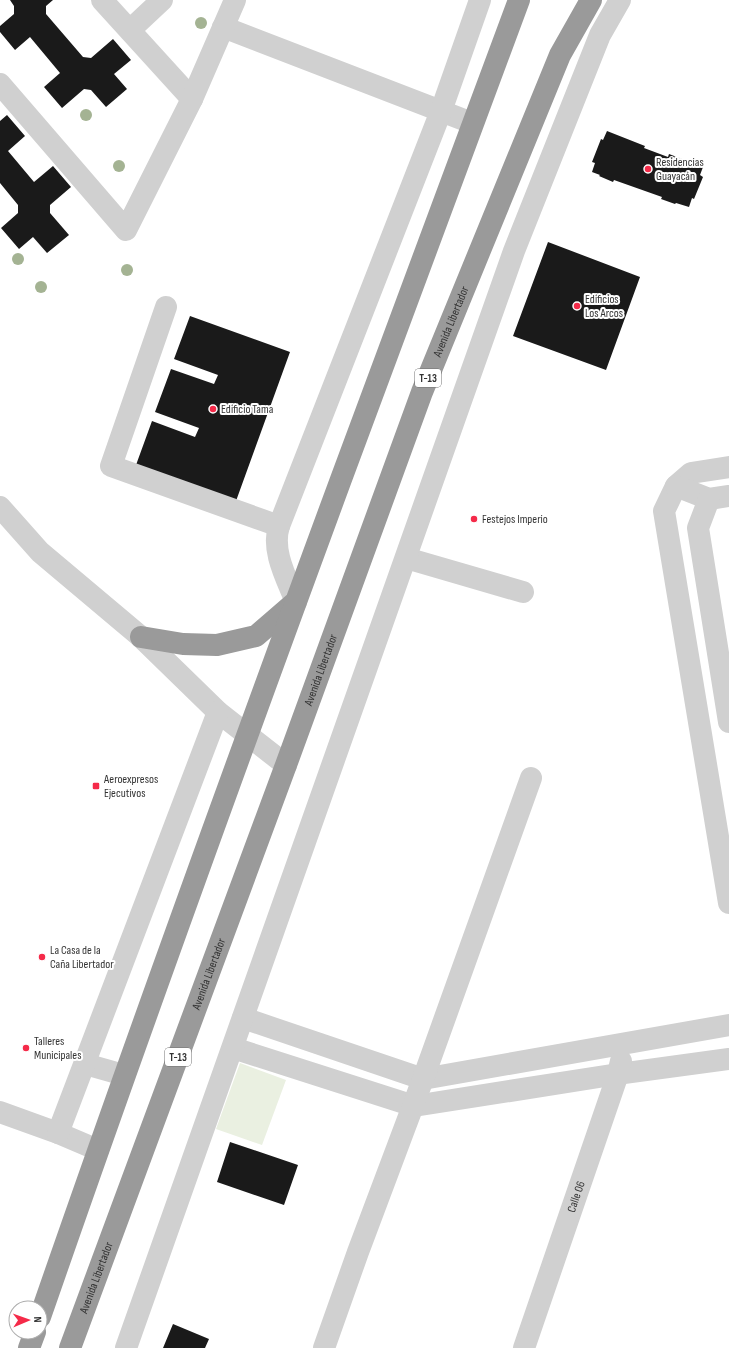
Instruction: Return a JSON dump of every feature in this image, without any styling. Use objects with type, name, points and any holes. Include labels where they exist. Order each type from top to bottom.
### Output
[{"type":"highway","points":[[46,1300],[124,1075],[247,734],[472,123],[519,0]]},
{"type":"highway","name":"Avenida Libertador","points":[[70,1348],[286,765],[422,392],[560,55],[591,0]]},
{"type":"highway","points":[[141,637],[183,644],[218,645],[256,636],[296,602]]},
{"type":"street","points":[[102,0],[192,99]]},
{"type":"street","points":[[130,30],[162,0]]},
{"type":"street","points":[[0,84],[126,230],[192,99],[235,0]]},
{"type":"street","points":[[296,602],[278,553],[277,532],[441,111],[480,0]]},
{"type":"street","points":[[126,1348],[514,251],[600,35],[620,0]]},
{"type":"street","points":[[223,27],[472,123]]},
{"type":"street","points":[[166,306],[111,466],[279,526]]},
{"type":"street","points":[[729,467],[690,473],[676,486],[664,511],[729,904]]},
{"type":"street","points":[[676,486],[719,497],[698,528],[729,722]]},
{"type":"street","points":[[0,507],[40,552],[141,637],[218,712],[286,765]]},
{"type":"street","points":[[406,558],[523,592]]},
{"type":"street","points":[[58,1133],[218,712]]},
{"type":"street","points":[[324,1348],[358,1252],[414,1106],[530,778]]},
{"type":"street","points":[[243,1018],[423,1079],[729,1025]]},
{"type":"street","name":"Calle 06","points":[[524,1348],[618,1074],[624,1044]]},
{"type":"street","points":[[233,1048],[414,1106],[618,1074],[729,1059]]},
{"type":"street","points":[[85,1064],[124,1075]]},
{"type":"street","points":[[0,1112],[58,1133],[98,1150]]},
{"type":"green space","points":[[240,1063],[286,1080],[262,1145],[216,1129]]},
{"type":"building","points":[[10,0],[53,0],[46,6],[46,14],[83,57],[91,58],[113,39],[131,60],[114,74],[127,89],[106,107],[91,90],[84,89],[62,108],[44,87],[60,73],[30,37],[15,50],[0,32],[0,26],[14,14],[14,6]]},
{"type":"building","points":[[7,115],[25,136],[8,151],[34,182],[53,166],[71,187],[50,205],[50,213],[69,235],[47,253],[33,237],[19,249],[1,228],[18,213],[18,205],[0,183],[0,121]]},
{"type":"building","name":"Residencias Guayacán","points":[[607,131],[668,157],[669,154],[703,167],[700,175],[703,177],[689,207],[661,199],[662,197],[614,180],[613,182],[592,172],[595,163],[592,162],[601,139],[603,140]]},
{"type":"building","name":"Edificios Los Arcos","points":[[548,242],[640,277],[606,370],[513,336]]},
{"type":"building","name":"Edificio Tama","points":[[190,316],[290,352],[236,501],[136,465],[152,421],[195,437],[199,428],[155,412],[171,369],[214,384],[218,375],[174,359]]},
{"type":"building","points":[[230,1142],[298,1165],[284,1205],[217,1182]]},
{"type":"building","points":[[173,1324],[209,1339],[205,1348],[163,1348]]},
{"type":"place","name":"Residencias Guayacán","points":[[648,169]]},
{"type":"place","name":"Edificios Los Arcos","points":[[577,306]]},
{"type":"place","name":"Edificio Tama","points":[[213,409]]},
{"type":"place","name":"Festejos Imperio","points":[[474,519]]},
{"type":"place","name":"Aeroexpresos Ejecutivos","points":[[96,786]]},
{"type":"place","name":"La Casa de la Caña Libertador","points":[[42,957]]},
{"type":"place","name":"Talleres Municipales","points":[[26,1048]]}]
